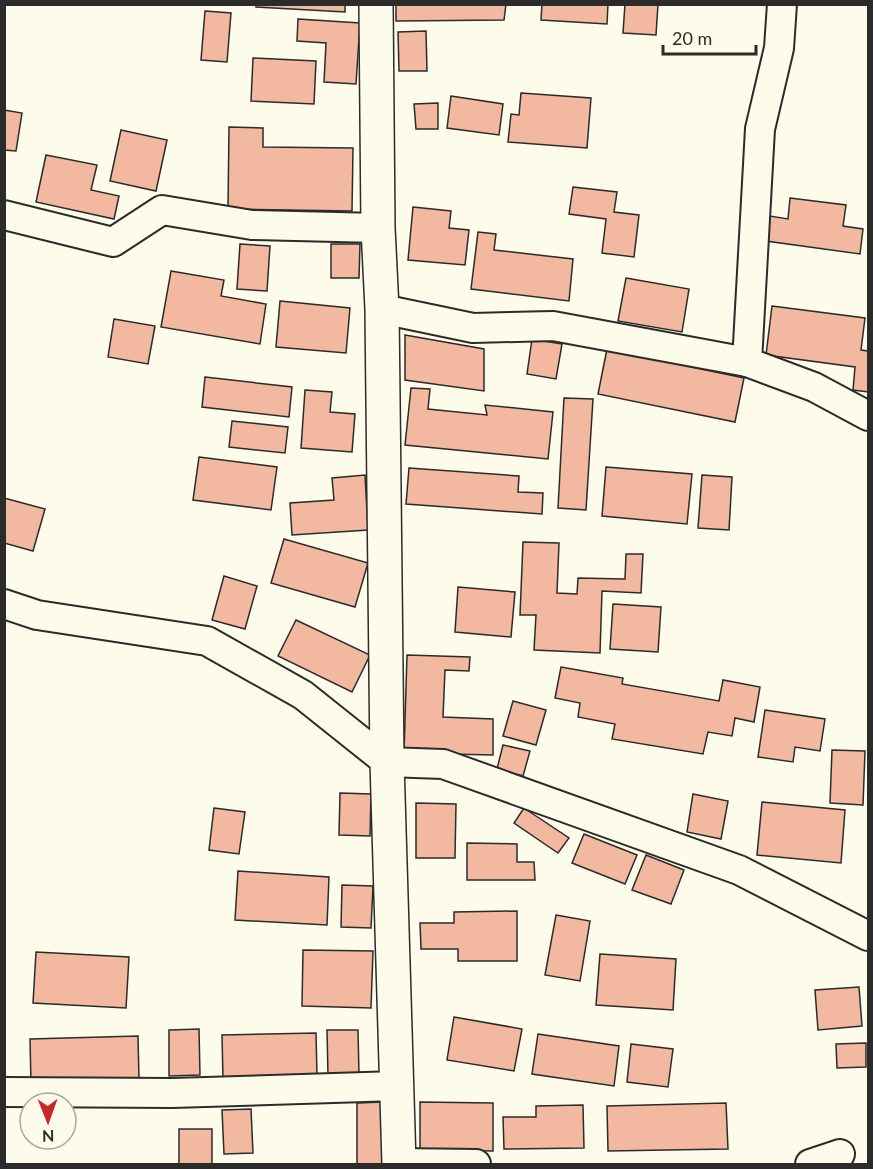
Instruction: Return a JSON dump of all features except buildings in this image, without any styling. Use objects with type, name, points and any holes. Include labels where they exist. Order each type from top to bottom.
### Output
[{"type":"street","points":[[376,4],[387,762],[399,1164],[476,1164]]},
{"type":"street","points":[[747,362],[760,129],[779,48],[782,4]]},
{"type":"street","points":[[4,215],[113,242],[162,210],[252,225],[378,228]]},
{"type":"street","points":[[382,309],[473,327],[553,326],[747,362],[814,387],[868,416]]},
{"type":"street","points":[[4,604],[37,615],[207,641],[303,695],[387,762],[443,764],[739,870],[868,936]]},
{"type":"street","points":[[4,1092],[172,1094],[397,1086]]},
{"type":"street","points":[[810,1164],[840,1154]]}]
